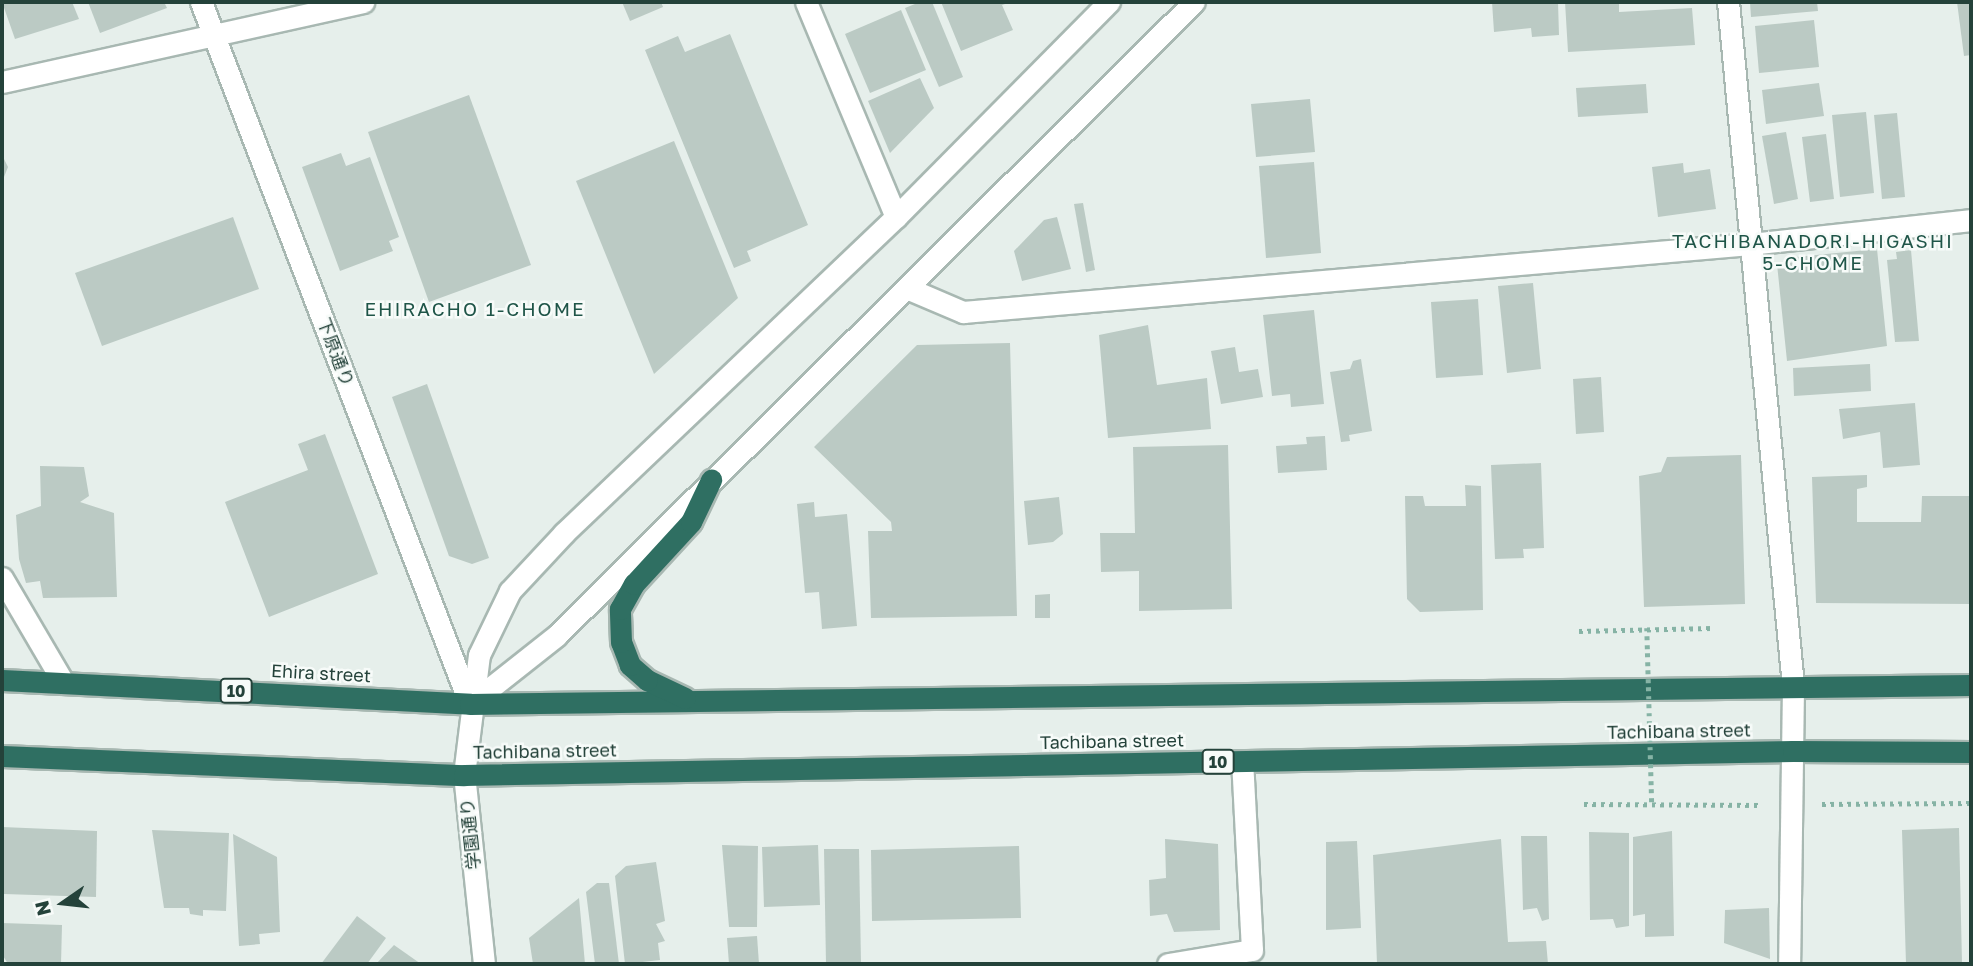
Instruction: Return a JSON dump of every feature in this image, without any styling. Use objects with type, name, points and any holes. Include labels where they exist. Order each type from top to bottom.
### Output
[{"type":"highway","points":[[689,701],[647,680],[630,665],[621,642],[620,609],[634,584],[691,522],[711,480]]},
{"type":"highway","name":"Ehira street","points":[[2,680],[470,704]]},
{"type":"highway","name":"10","points":[[470,704],[1971,685]]},
{"type":"highway","name":"Tachibana street","points":[[464,775],[1793,751],[1971,752]]},
{"type":"highway","name":"10","points":[[2,756],[464,775]]},
{"type":"street","name":"下原通り","points":[[201,2],[470,704]]},
{"type":"street","points":[[2,82],[363,2]]},
{"type":"street","points":[[806,2],[897,217]]},
{"type":"street","name":"学園通り","points":[[485,964],[464,775],[470,704],[479,655],[510,591],[564,533],[897,217],[1109,2]]},
{"type":"street","points":[[470,704],[556,636],[711,480],[909,289],[1194,2]]},
{"type":"street","points":[[1728,2],[1793,686],[1789,964]]},
{"type":"street","points":[[909,289],[963,312],[1750,244],[1971,220]]},
{"type":"street","points":[[2,578],[63,682]]},
{"type":"street","points":[[1168,964],[1252,950],[1242,762]]},
{"type":"path","points":[[1647,628],[1652,803]]},
{"type":"path","points":[[1579,631],[1712,628]]},
{"type":"path","points":[[1821,804],[1971,803]]},
{"type":"path","points":[[1584,804],[1774,805]]},
{"type":"building","points":[[2,2],[72,2],[79,19],[15,39]]},
{"type":"building","points":[[88,2],[164,2],[167,8],[100,33]]},
{"type":"building","points":[[622,2],[661,2],[663,7],[630,21]]},
{"type":"building","points":[[920,2],[932,2],[963,77],[939,87],[905,8]]},
{"type":"building","points":[[941,2],[1011,2],[1002,5],[1013,30],[961,51]]},
{"type":"building","points":[[1492,2],[1558,2],[1559,35],[1532,37],[1531,28],[1494,32]]},
{"type":"building","points":[[1565,2],[1619,2],[1619,12],[1692,8],[1695,45],[1568,52]]},
{"type":"building","points":[[1750,2],[1817,2],[1818,11],[1751,17]]},
{"type":"building","points":[[1957,2],[1971,2],[1971,55],[1964,56]]},
{"type":"building","points":[[901,10],[926,70],[870,93],[845,34]]},
{"type":"building","points":[[1814,20],[1819,67],[1759,73],[1755,26]]},
{"type":"building","points":[[730,34],[808,225],[747,251],[751,261],[734,268],[645,50],[678,36],[685,52]]},
{"type":"building","points":[[920,78],[934,108],[890,153],[868,101]]},
{"type":"building","points":[[1819,83],[1824,116],[1766,124],[1762,90]]},
{"type":"building","points":[[1646,84],[1648,113],[1578,117],[1576,88]]},
{"type":"building","points":[[469,95],[531,265],[429,302],[368,132]]},
{"type":"building","points":[[1310,99],[1315,152],[1256,157],[1251,104]]},
{"type":"building","points":[[1866,112],[1874,193],[1840,197],[1832,115]]},
{"type":"building","points":[[1897,113],[1905,197],[1882,199],[1874,115]]},
{"type":"building","points":[[1786,132],[1798,199],[1774,204],[1762,136]]},
{"type":"building","points":[[1826,134],[1834,199],[1810,202],[1802,137]]},
{"type":"building","points":[[674,141],[738,298],[654,374],[576,181]]},
{"type":"building","points":[[341,153],[346,166],[370,157],[399,237],[389,241],[393,251],[340,271],[302,167]]},
{"type":"building","points":[[2,155],[8,167],[2,182]]},
{"type":"building","points":[[1314,162],[1321,253],[1266,258],[1259,166]]},
{"type":"building","points":[[1683,163],[1684,173],[1710,169],[1716,209],[1658,217],[1652,167]]},
{"type":"building","points":[[1083,203],[1095,270],[1086,272],[1074,204]]},
{"type":"building","points":[[233,217],[259,289],[102,346],[75,273]]},
{"type":"building","points":[[1057,217],[1071,269],[1022,281],[1014,251],[1044,220]]},
{"type":"building","points":[[1877,249],[1887,346],[1787,361],[1777,264],[1797,262],[1796,257]]},
{"type":"building","points":[[1911,250],[1919,341],[1895,342],[1887,260],[1897,259],[1896,252]]},
{"type":"building","points":[[1533,283],[1541,369],[1507,373],[1498,286]]},
{"type":"building","points":[[1478,299],[1483,375],[1436,378],[1431,302]]},
{"type":"building","points":[[1314,310],[1324,404],[1291,407],[1290,394],[1272,396],[1263,315]]},
{"type":"building","points":[[1148,325],[1157,385],[1207,378],[1211,429],[1108,438],[1099,335]]},
{"type":"building","points":[[1010,343],[1017,616],[871,618],[868,531],[892,531],[891,522],[814,447],[917,345]]},
{"type":"building","points":[[1235,347],[1239,372],[1258,369],[1263,397],[1221,404],[1211,351]]},
{"type":"building","points":[[1361,359],[1372,431],[1349,435],[1350,441],[1341,442],[1330,372],[1350,369],[1353,361]]},
{"type":"building","points":[[1870,364],[1871,391],[1794,396],[1793,368]]},
{"type":"building","points":[[1601,377],[1604,432],[1576,434],[1573,379]]},
{"type":"building","points":[[427,384],[489,558],[472,564],[449,556],[392,397]]},
{"type":"building","points":[[1915,403],[1920,465],[1883,468],[1880,432],[1843,439],[1839,409]]},
{"type":"building","points":[[325,434],[378,574],[269,617],[225,502],[308,470],[298,444]]},
{"type":"building","points":[[1325,436],[1327,470],[1278,473],[1276,446],[1307,444],[1306,437]]},
{"type":"building","points":[[1228,445],[1232,609],[1139,611],[1139,571],[1101,572],[1100,533],[1135,533],[1133,447]]},
{"type":"building","points":[[1741,455],[1745,604],[1644,607],[1639,476],[1661,472],[1667,457]]},
{"type":"building","points":[[1541,463],[1544,548],[1523,549],[1524,558],[1495,559],[1491,465]]},
{"type":"building","points":[[40,466],[84,467],[89,496],[80,502],[114,513],[117,597],[43,598],[40,581],[26,583],[19,559],[16,515],[41,506]]},
{"type":"building","points":[[1867,475],[1867,487],[1857,489],[1857,522],[1921,522],[1922,496],[1971,496],[1971,604],[1816,603],[1812,477]]},
{"type":"building","points":[[1465,485],[1481,486],[1483,610],[1420,612],[1407,599],[1405,496],[1423,496],[1425,506],[1466,506]]},
{"type":"building","points":[[1059,497],[1063,534],[1053,542],[1028,545],[1024,501]]},
{"type":"building","points":[[814,502],[815,517],[847,514],[857,626],[822,629],[819,592],[805,593],[797,504]]},
{"type":"building","points":[[1050,594],[1050,618],[1035,618],[1035,595]]},
{"type":"building","points":[[2,827],[97,831],[96,897],[4,894]]},
{"type":"building","points":[[1959,828],[1962,964],[1906,964],[1902,830]]},
{"type":"building","points":[[152,830],[229,833],[226,911],[203,910],[203,916],[190,914],[189,908],[164,908]]},
{"type":"building","points":[[1672,831],[1674,936],[1645,937],[1645,914],[1633,916],[1633,837]]},
{"type":"building","points":[[1589,832],[1629,833],[1629,926],[1616,928],[1613,919],[1590,920]]},
{"type":"building","points":[[233,834],[277,857],[280,932],[259,934],[260,944],[239,946]]},
{"type":"building","points":[[1521,836],[1547,836],[1549,919],[1542,921],[1537,908],[1523,910]]},
{"type":"building","points":[[1165,839],[1218,844],[1220,930],[1174,932],[1167,914],[1150,916],[1149,880],[1166,878]]},
{"type":"building","points":[[1501,839],[1508,942],[1546,941],[1548,964],[1377,964],[1373,855]]},
{"type":"building","points":[[1357,841],[1361,928],[1326,930],[1326,842]]},
{"type":"building","points":[[722,845],[758,846],[757,927],[729,927]]},
{"type":"building","points":[[818,845],[820,905],[764,907],[762,847]]},
{"type":"building","points":[[1019,846],[1021,918],[872,921],[871,850]]},
{"type":"building","points":[[824,849],[859,849],[861,964],[826,964]]},
{"type":"building","points":[[656,862],[665,921],[656,924],[665,941],[658,943],[660,960],[625,964],[615,876],[626,866]]},
{"type":"building","points":[[597,883],[609,883],[619,964],[595,964],[586,892]]},
{"type":"building","points":[[579,898],[585,964],[533,964],[529,938]]},
{"type":"building","points":[[1769,908],[1770,959],[1724,943],[1725,910]]},
{"type":"building","points":[[357,916],[386,938],[367,964],[321,964]]},
{"type":"building","points":[[2,923],[62,925],[61,964],[8,964],[2,954]]},
{"type":"building","points":[[757,936],[759,964],[729,964],[727,938]]},
{"type":"building","points":[[394,945],[421,964],[376,964]]},
{"type":"district","name":"TACHIBANADORI-HIGASHI 5-CHOME","points":[[1813,252]]},
{"type":"district","name":"EHIRACHO 1-CHOME","points":[[475,309]]}]
